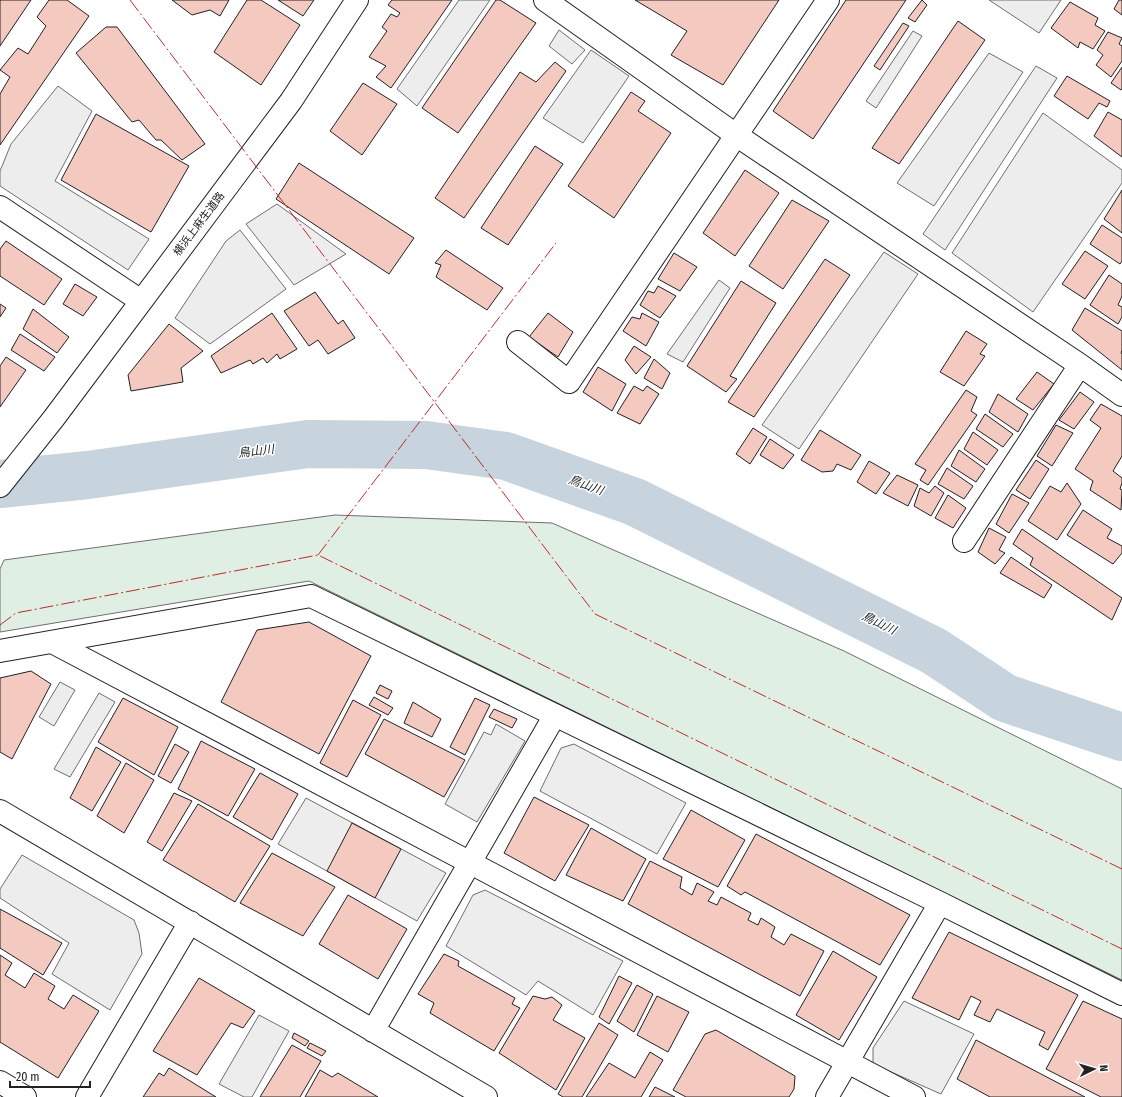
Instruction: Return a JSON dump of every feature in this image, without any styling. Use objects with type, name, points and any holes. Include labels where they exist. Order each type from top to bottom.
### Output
[{"type":"street","name":"横浜上麻生道路","points":[[0,486],[54,418],[291,101],[357,0]]},
{"type":"street","points":[[545,0],[736,135],[1080,364],[1122,395]]},
{"type":"street","points":[[518,342],[569,382],[828,0]]},
{"type":"street","points":[[0,207],[141,301]]},
{"type":"street","points":[[964,541],[1080,364]]},
{"type":"street","points":[[0,651],[311,596],[940,903],[1122,994]]},
{"type":"street","points":[[52,642],[914,1097]]},
{"type":"street","points":[[373,1031],[555,715]]},
{"type":"street","points":[[0,811],[486,1097]]},
{"type":"street","points":[[827,1097],[940,903]]},
{"type":"street","points":[[87,1097],[190,922]]},
{"type":"street","points":[[0,1082],[25,1097]]},
{"type":"green space","points":[[335,515],[552,523],[844,651],[1122,789],[1122,980],[309,581],[0,632],[0,569],[4,560]]},
{"type":"shaded area","points":[[459,0],[490,0],[417,106],[397,89]]},
{"type":"shaded area","points":[[989,0],[1061,0],[1039,33]]},
{"type":"shaded area","points":[[559,30],[585,50],[572,64],[549,46]]},
{"type":"shaded area","points":[[913,31],[922,36],[876,108],[866,101]]},
{"type":"shaded area","points":[[591,50],[629,76],[583,143],[543,118]]},
{"type":"shaded area","points":[[989,53],[1023,72],[934,206],[897,183]]},
{"type":"shaded area","points":[[1036,66],[1057,78],[945,250],[923,234]]},
{"type":"shaded area","points":[[58,86],[92,111],[55,181],[149,239],[128,270],[0,186],[0,171],[11,144]]},
{"type":"shaded area","points":[[1043,113],[1122,170],[1122,183],[1033,312],[952,253]]},
{"type":"shaded area","points":[[277,204],[346,254],[294,285],[246,224]]},
{"type":"shaded area","points":[[240,230],[286,289],[210,344],[175,318],[226,241]]},
{"type":"shaded area","points":[[884,252],[918,274],[799,449],[762,425]]},
{"type":"shaded area","points":[[719,280],[730,288],[683,362],[667,354]]},
{"type":"shaded area","points":[[60,682],[75,690],[54,726],[39,717]]},
{"type":"shaded area","points":[[99,693],[115,702],[70,777],[54,769]]},
{"type":"shaded area","points":[[496,724],[525,741],[477,822],[445,804],[484,732],[491,735]]},
{"type":"shaded area","points":[[574,744],[686,803],[657,854],[540,791],[561,748]]},
{"type":"shaded area","points":[[306,798],[446,873],[417,921],[278,844]]},
{"type":"shaded area","points":[[22,855],[134,920],[139,933],[142,954],[110,1010],[52,974],[69,943],[0,898],[0,889]]},
{"type":"shaded area","points":[[485,890],[623,961],[593,1015],[538,981],[526,995],[446,946],[473,895]]},
{"type":"shaded area","points":[[904,1001],[974,1034],[941,1094],[873,1064],[873,1048]]},
{"type":"shaded area","points":[[259,1015],[289,1031],[252,1097],[244,1097],[219,1084]]},
{"type":"building","points":[[0,0],[31,0],[0,46]]},
{"type":"building","points":[[49,0],[67,0],[89,16],[0,145],[0,94],[10,77],[0,70],[18,48],[28,54],[46,26],[37,17]]},
{"type":"building","points":[[172,0],[229,0],[220,16],[210,10],[192,15]]},
{"type":"building","points":[[247,0],[261,0],[300,25],[261,85],[214,52]]},
{"type":"building","points":[[278,0],[314,0],[303,16]]},
{"type":"building","points":[[392,0],[452,0],[391,88],[376,77],[386,66],[369,57],[387,31],[382,27],[391,14],[397,17],[400,13],[388,5]]},
{"type":"building","points":[[496,0],[500,0],[536,23],[458,133],[422,108]]},
{"type":"building","points":[[635,0],[779,0],[723,85],[671,55],[687,31]]},
{"type":"building","points":[[846,0],[906,0],[813,139],[773,111]]},
{"type":"building","points":[[922,0],[927,5],[915,22],[908,18]]},
{"type":"building","points":[[1119,0],[1122,0],[1122,15],[1114,9]]},
{"type":"building","points":[[1070,2],[1098,18],[1095,25],[1105,31],[1093,49],[1080,42],[1078,48],[1051,28]]},
{"type":"building","points":[[958,21],[985,40],[899,164],[872,148]]},
{"type":"building","points":[[903,23],[909,26],[880,70],[874,66]]},
{"type":"building","points":[[106,27],[117,27],[205,144],[182,160],[161,140],[156,140],[139,120],[132,122],[76,53]]},
{"type":"building","points":[[1108,32],[1122,38],[1119,44],[1122,46],[1122,61],[1111,77],[1096,65],[1103,55],[1097,50]]},
{"type":"building","points":[[555,62],[566,71],[464,218],[435,198],[520,72],[536,82]]},
{"type":"building","points":[[1122,67],[1122,88],[1121,90],[1111,83]]},
{"type":"building","points":[[1067,76],[1110,101],[1107,107],[1099,103],[1088,119],[1054,96]]},
{"type":"building","points":[[363,83],[397,104],[362,155],[330,131]]},
{"type":"building","points":[[631,92],[645,101],[638,111],[671,133],[614,218],[568,186]]},
{"type":"building","points":[[1108,112],[1122,120],[1122,157],[1094,136]]},
{"type":"building","points":[[96,114],[189,166],[151,232],[61,180]]},
{"type":"building","points":[[535,146],[563,164],[508,245],[481,228]]},
{"type":"building","points":[[299,163],[414,238],[389,274],[276,199]]},
{"type":"building","points":[[745,170],[779,193],[735,256],[703,233]]},
{"type":"building","points":[[1122,190],[1122,233],[1104,219]]},
{"type":"building","points":[[792,200],[829,221],[783,289],[749,266]]},
{"type":"building","points":[[1102,225],[1122,238],[1122,261],[1120,264],[1090,244]]},
{"type":"building","points":[[6,241],[62,279],[44,305],[0,276],[0,249]]},
{"type":"building","points":[[446,250],[503,288],[487,310],[436,277],[441,265],[435,263]]},
{"type":"building","points":[[1085,251],[1108,266],[1085,299],[1062,284]]},
{"type":"building","points":[[674,253],[697,267],[680,291],[658,279]]},
{"type":"building","points":[[825,259],[850,275],[754,417],[728,402]]},
{"type":"building","points":[[1109,275],[1122,284],[1122,296],[1118,305],[1122,307],[1122,317],[1118,324],[1090,305]]},
{"type":"building","points":[[741,281],[776,303],[730,376],[737,379],[726,392],[687,366]]},
{"type":"building","points":[[75,284],[97,297],[83,316],[63,304]]},
{"type":"building","points":[[658,286],[676,296],[660,318],[640,305],[648,291],[654,293]]},
{"type":"building","points":[[315,292],[338,324],[343,320],[355,338],[328,354],[318,340],[309,346],[284,311]]},
{"type":"building","points":[[0,304],[6,308],[0,317]]},
{"type":"building","points":[[1085,308],[1122,331],[1122,370],[1072,330]]},
{"type":"building","points":[[33,309],[69,337],[57,353],[23,329]]},
{"type":"building","points":[[272,313],[297,349],[280,359],[277,354],[267,363],[263,358],[253,364],[250,360],[221,373],[211,356]]},
{"type":"building","points":[[548,313],[573,332],[558,357],[529,337]]},
{"type":"building","points":[[642,313],[659,322],[646,346],[623,331],[632,317],[640,319]]},
{"type":"building","points":[[169,324],[203,351],[181,368],[183,382],[131,391],[128,375]]},
{"type":"building","points":[[966,331],[987,344],[980,354],[985,356],[964,386],[940,372]]},
{"type":"building","points":[[20,334],[55,357],[44,371],[11,350]]},
{"type":"building","points":[[634,346],[651,357],[636,374],[625,360]]},
{"type":"building","points":[[6,357],[26,370],[0,407],[0,366]]},
{"type":"building","points":[[654,359],[670,373],[662,389],[644,378]]},
{"type":"building","points":[[598,367],[626,384],[612,411],[583,392]]},
{"type":"building","points":[[1037,372],[1054,384],[1033,410],[1016,399]]},
{"type":"building","points":[[634,386],[643,391],[647,386],[659,394],[640,424],[617,413]]},
{"type":"building","points":[[966,390],[977,397],[971,411],[977,415],[928,485],[920,480],[926,470],[915,464]]},
{"type":"building","points":[[1080,392],[1094,402],[1074,429],[1059,420]]},
{"type":"building","points":[[998,394],[1028,414],[1018,432],[989,412]]},
{"type":"building","points":[[1101,404],[1122,416],[1122,456],[1113,471],[1122,478],[1120,489],[1122,490],[1121,510],[1090,490],[1093,481],[1075,469],[1101,428],[1090,420]]},
{"type":"building","points":[[985,414],[1013,434],[1003,447],[976,429]]},
{"type":"building","points":[[1056,425],[1073,433],[1052,466],[1037,456]]},
{"type":"building","points":[[753,428],[767,437],[750,464],[736,454]]},
{"type":"building","points":[[820,430],[861,455],[851,470],[837,464],[833,471],[822,472],[801,460]]},
{"type":"building","points":[[973,432],[998,450],[987,465],[964,449]]},
{"type":"building","points":[[770,439],[794,455],[783,469],[760,455]]},
{"type":"building","points":[[959,450],[985,469],[976,482],[951,466]]},
{"type":"building","points":[[1036,460],[1049,469],[1030,499],[1016,490]]},
{"type":"building","points":[[869,461],[890,473],[876,494],[857,482]]},
{"type":"building","points":[[947,468],[973,486],[964,499],[938,484]]},
{"type":"building","points":[[897,475],[918,485],[908,506],[883,493]]},
{"type":"building","points":[[1067,483],[1081,504],[1057,540],[1028,521],[1050,486],[1061,492]]},
{"type":"building","points":[[935,486],[944,493],[931,516],[914,506],[920,488],[929,493]]},
{"type":"building","points":[[1012,494],[1029,503],[1009,533],[996,524]]},
{"type":"building","points":[[948,495],[966,508],[953,528],[935,518]]},
{"type":"building","points":[[1083,510],[1112,529],[1107,538],[1122,546],[1122,553],[1113,564],[1067,535]]},
{"type":"building","points":[[989,528],[1006,537],[999,550],[1005,553],[995,564],[978,552]]},
{"type":"building","points":[[1022,529],[1122,598],[1112,620],[1030,565],[1033,558],[1013,544]]},
{"type":"building","points":[[1011,557],[1052,585],[1044,598],[1000,573]]},
{"type":"building","points":[[309,622],[371,656],[319,754],[221,702],[257,630]]},
{"type":"building","points":[[31,671],[51,684],[12,759],[0,752],[0,678]]},
{"type":"building","points":[[380,685],[392,691],[388,699],[376,693]]},
{"type":"building","points":[[374,697],[393,708],[388,715],[369,705]]},
{"type":"building","points":[[123,698],[178,727],[154,775],[98,742]]},
{"type":"building","points":[[475,698],[490,705],[465,755],[450,747]]},
{"type":"building","points":[[353,700],[381,715],[347,777],[320,763]]},
{"type":"building","points":[[413,702],[441,719],[432,737],[404,723]]},
{"type":"building","points":[[494,709],[517,719],[512,728],[489,717]]},
{"type":"building","points":[[384,719],[465,760],[444,797],[365,754]]},
{"type":"building","points":[[201,741],[255,769],[228,816],[178,789]]},
{"type":"building","points":[[175,744],[189,752],[171,783],[158,776]]},
{"type":"building","points":[[96,747],[121,762],[92,811],[70,798]]},
{"type":"building","points":[[126,763],[154,780],[124,833],[97,816]]},
{"type":"building","points":[[260,773],[298,794],[272,840],[233,817]]},
{"type":"building","points":[[174,793],[192,801],[162,851],[147,842]]},
{"type":"building","points":[[534,797],[589,825],[555,881],[504,853]]},
{"type":"building","points":[[198,804],[270,846],[235,902],[163,860]]},
{"type":"building","points":[[691,810],[745,840],[718,887],[663,859]]},
{"type":"building","points":[[352,823],[401,849],[375,898],[327,871]]},
{"type":"building","points":[[591,828],[646,859],[623,901],[566,875]]},
{"type":"building","points":[[756,834],[910,915],[880,965],[745,892],[741,895],[727,886]]},
{"type":"building","points":[[272,853],[335,887],[303,936],[240,903]]},
{"type":"building","points":[[650,861],[682,877],[680,888],[692,895],[697,883],[714,892],[708,901],[717,905],[721,897],[751,913],[748,920],[758,925],[761,918],[775,927],[771,937],[784,945],[791,934],[824,951],[800,996],[628,904]]},
{"type":"building","points":[[348,895],[407,929],[378,979],[319,944]]},
{"type":"building","points":[[0,909],[62,943],[43,975],[0,948]]},
{"type":"building","points":[[949,932],[1078,995],[1048,1050],[1039,1045],[1045,1032],[997,1009],[990,1022],[974,1015],[981,1001],[971,996],[959,1020],[912,998]]},
{"type":"building","points":[[833,951],[877,977],[839,1040],[796,1015]]},
{"type":"building","points":[[444,954],[459,961],[458,966],[515,998],[512,1004],[520,1008],[494,1051],[430,1013],[434,1003],[418,994]]},
{"type":"building","points":[[0,955],[12,963],[5,975],[25,988],[34,973],[55,986],[48,999],[64,1009],[73,995],[99,1011],[58,1078],[0,1042]]},
{"type":"building","points":[[619,976],[632,983],[609,1024],[599,1017]]},
{"type":"building","points":[[199,978],[255,1011],[243,1028],[231,1023],[197,1075],[153,1051]]},
{"type":"building","points":[[637,985],[653,994],[634,1032],[617,1021]]},
{"type":"building","points":[[533,996],[545,999],[552,997],[562,1005],[553,1020],[585,1038],[556,1090],[499,1053]]},
{"type":"building","points":[[657,996],[689,1012],[668,1052],[637,1035]]},
{"type":"building","points":[[1083,1001],[1122,1019],[1122,1097],[1101,1097],[1046,1069]]},
{"type":"building","points":[[599,1023],[618,1035],[582,1097],[563,1097],[558,1094]]},
{"type":"building","points":[[716,1030],[795,1076],[794,1089],[789,1097],[686,1097],[673,1090],[705,1034]]},
{"type":"building","points":[[294,1033],[309,1041],[305,1046],[292,1038]]},
{"type":"building","points":[[976,1040],[1085,1097],[990,1097],[957,1079]]},
{"type":"building","points":[[310,1043],[326,1051],[322,1056],[307,1048]]},
{"type":"building","points":[[292,1045],[321,1061],[300,1097],[260,1097]]},
{"type":"building","points":[[650,1052],[663,1060],[641,1097],[586,1097],[609,1063],[635,1078]]},
{"type":"building","points":[[169,1068],[216,1097],[143,1097],[159,1073],[164,1076]]},
{"type":"building","points":[[320,1070],[332,1077],[338,1073],[378,1097],[305,1097]]},
{"type":"building","points":[[655,1087],[675,1097],[649,1097]]},
{"type":"waterway","name":"鳥山川","points":[[0,484],[88,475],[308,444],[426,445],[506,456],[635,502],[934,651],[1005,698],[1122,737]]},
{"type":"power","points":[[130,0],[595,614],[1122,869]]},
{"type":"power","points":[[318,555],[556,243]]},
{"type":"power","points":[[0,625],[16,613],[318,555],[1122,949]]}]
